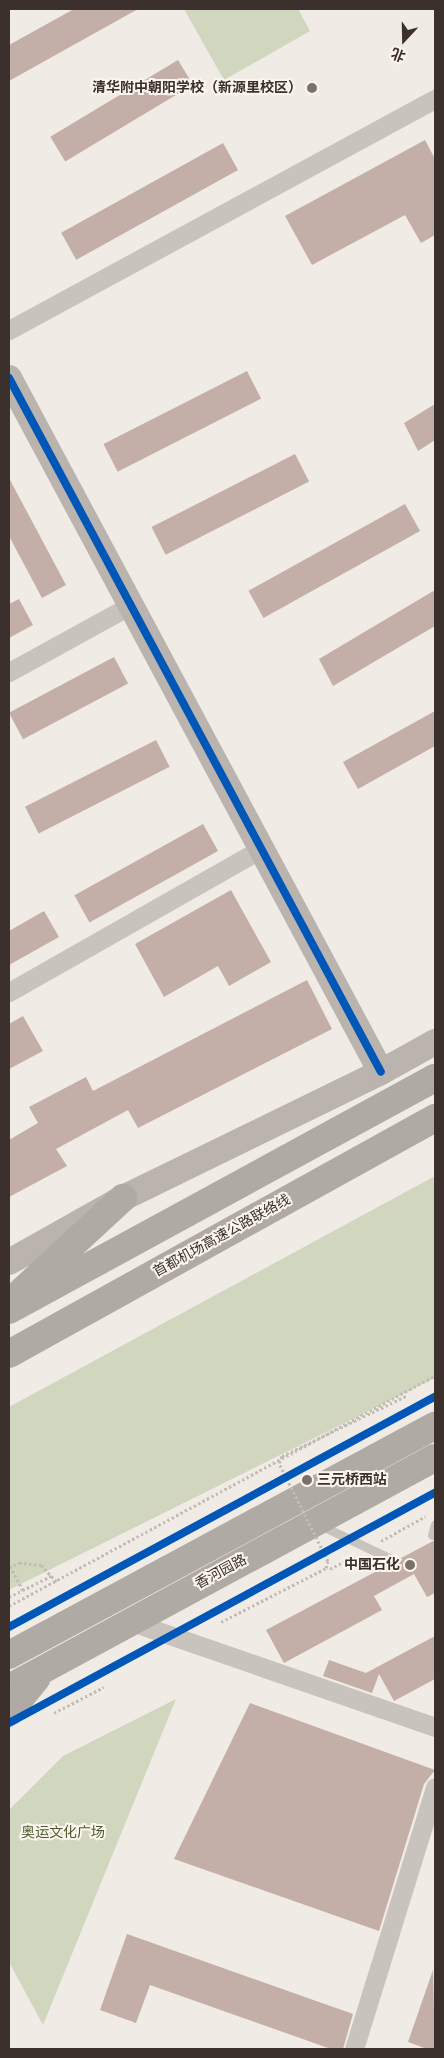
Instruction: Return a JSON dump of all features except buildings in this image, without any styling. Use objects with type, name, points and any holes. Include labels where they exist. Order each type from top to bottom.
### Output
[{"type":"highway","points":[[9,1310],[435,1078]]},
{"type":"highway","name":"首都机场高速公路联络线","points":[[9,1354],[435,1118]]},
{"type":"highway","points":[[9,1303],[124,1198]]},
{"type":"highway","name":"香河园路","points":[[9,1655],[435,1426]]},
{"type":"highway","name":"香河园路","points":[[9,1688],[435,1458]]},
{"type":"highway","points":[[9,1638],[69,1623]]},
{"type":"highway","points":[[9,1712],[43,1670]]},
{"type":"street","points":[[9,330],[435,99]]},
{"type":"street","points":[[9,378],[381,1072]]},
{"type":"street","points":[[9,672],[131,605]]},
{"type":"street","points":[[9,992],[262,848]]},
{"type":"street","points":[[9,1262],[124,1198],[381,1072],[435,1042]]},
{"type":"street","points":[[130,1621],[435,1727]]},
{"type":"street","points":[[354,2049],[435,1787]]},
{"type":"lane","points":[[315,1523],[390,1559]]},
{"type":"lane","points":[[432,1535],[435,1524]]},
{"type":"path","points":[[9,1606],[57,1582],[435,1376]]},
{"type":"path","points":[[221,1622],[326,1568],[328,1561],[279,1464],[282,1456],[405,1394]]},
{"type":"path","points":[[278,1483],[295,1474]]},
{"type":"path","points":[[315,1557],[350,1539]]},
{"type":"path","points":[[24,1592],[9,1566],[30,1562],[41,1565],[53,1575],[57,1582]]},
{"type":"path","points":[[9,1597],[24,1592],[53,1575]]},
{"type":"path","points":[[54,1713],[104,1687]]},
{"type":"green space","points":[[184,9],[298,9],[310,31],[224,80]]},
{"type":"green space","points":[[435,1176],[435,1378],[9,1590],[9,1407]]},
{"type":"green space","name":"奥运文化广场","points":[[176,1699],[43,2025],[9,1962],[9,1810],[63,1756]]},
{"type":"cycle path","points":[[9,378],[381,1072]]},
{"type":"cycle path","points":[[9,1627],[435,1397]]},
{"type":"cycle path","points":[[9,1723],[435,1493]]},
{"type":"place","name":"清华附中朝阳学校（新源里校区）","points":[[312,88]]},
{"type":"place","name":"三元桥西站","points":[[307,1480]]},
{"type":"place","name":"中国石化","points":[[410,1565]]}]
